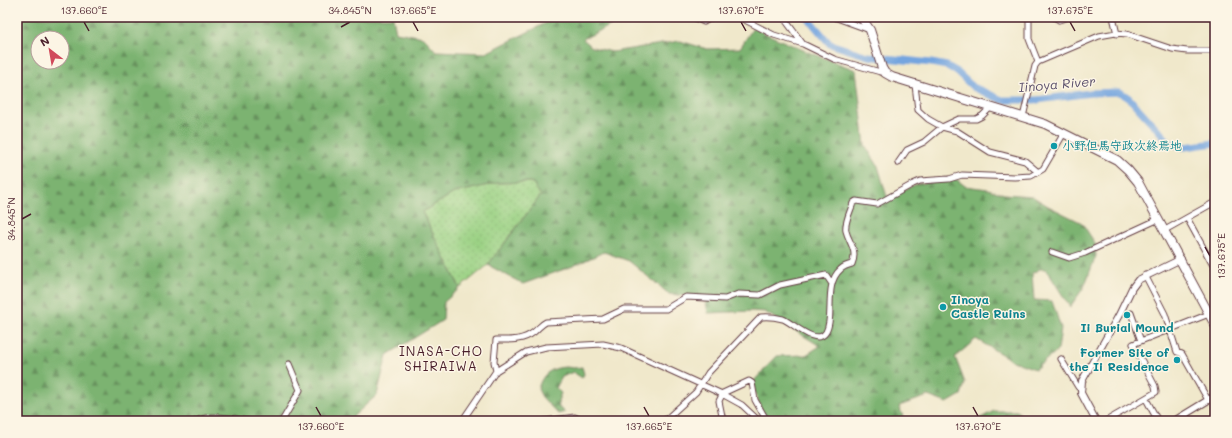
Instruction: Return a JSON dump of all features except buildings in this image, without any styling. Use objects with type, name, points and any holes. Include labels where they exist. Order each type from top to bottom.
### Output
[{"type":"highway","points":[[861,17],[870,30],[878,49],[884,70],[892,77],[1023,117],[1064,133],[1116,160],[1128,170],[1138,182],[1159,219],[1215,325]]},
{"type":"street","points":[[693,17],[704,22],[712,17]]},
{"type":"street","points":[[739,17],[774,35],[803,44],[834,59],[884,70]]},
{"type":"street","points":[[783,17],[803,44]]},
{"type":"street","points":[[834,17],[858,24],[870,30]]},
{"type":"street","points":[[1030,17],[1029,39],[1038,62]]},
{"type":"street","points":[[1054,17],[1059,20],[1068,17]]},
{"type":"street","points":[[1113,17],[1117,34]]},
{"type":"street","points":[[1023,117],[1035,66],[1038,62],[1098,36],[1127,34],[1172,49],[1188,51],[1215,50]]},
{"type":"street","points":[[915,85],[918,110],[928,119],[942,127],[957,132],[990,152],[1025,160],[1038,172]]},
{"type":"street","points":[[898,163],[907,150],[924,142],[942,127],[959,119],[976,119],[982,116],[991,107]]},
{"type":"street","points":[[664,421],[696,392],[722,358],[761,317],[768,316],[783,320],[808,335],[818,337],[823,336],[827,331],[829,320],[832,284],[840,269],[852,264],[855,257],[850,238],[846,232],[846,225],[853,203],[856,201],[877,204],[920,181],[949,179],[962,174],[1015,177],[1031,176],[1045,166],[1064,133]]},
{"type":"street","points":[[1165,230],[1215,202]]},
{"type":"street","points":[[1187,218],[1215,269]]},
{"type":"street","points":[[1052,252],[1069,258],[1085,253],[1159,219]]},
{"type":"street","points":[[1081,389],[1082,381],[1119,315],[1132,288],[1138,280],[1145,275],[1181,259]]},
{"type":"street","points":[[496,371],[494,362],[496,340],[517,340],[532,333],[540,325],[546,322],[603,319],[624,309],[666,309],[686,297],[725,299],[738,294],[760,296],[780,285],[826,275],[832,284]]},
{"type":"street","points":[[1145,275],[1165,314],[1176,352],[1182,354],[1208,400]]},
{"type":"street","points":[[1131,313],[1141,341]]},
{"type":"street","points":[[1106,421],[1156,392],[1133,344],[1208,314]]},
{"type":"street","points":[[462,421],[496,371],[526,352],[546,347],[603,344],[621,348],[702,384],[742,405],[760,421]]},
{"type":"street","points":[[1061,359],[1078,387],[1081,389],[1096,421]]},
{"type":"street","points":[[282,421],[300,390],[289,364]]},
{"type":"street","points":[[723,421],[719,401],[722,394],[749,381],[752,382],[755,400],[767,421]]},
{"type":"street","points":[[1174,421],[1215,396]]},
{"type":"street","points":[[1146,399],[1158,421]]},
{"type":"street","points":[[1185,415],[1189,421]]},
{"type":"street","points":[[196,421],[208,417],[222,417],[248,421]]},
{"type":"street","points":[[545,421],[575,417],[582,421]]},
{"type":"green space","points":[[17,17],[393,17],[396,32],[423,37],[436,51],[486,53],[550,21],[552,17],[649,17],[650,25],[623,19],[583,39],[592,47],[612,52],[680,41],[707,49],[740,48],[753,28],[803,50],[856,70],[865,145],[878,166],[887,197],[917,184],[956,179],[965,186],[988,189],[1004,194],[1032,196],[1082,223],[1095,243],[1096,256],[1084,287],[1070,307],[1046,269],[1040,269],[1032,273],[1034,300],[1052,301],[1061,328],[1058,350],[1035,369],[1013,361],[976,339],[955,357],[965,383],[961,395],[947,403],[928,396],[899,406],[903,417],[896,421],[769,421],[762,413],[752,383],[777,356],[806,355],[820,346],[765,312],[753,311],[708,313],[705,298],[669,294],[629,261],[604,252],[573,266],[523,284],[488,265],[541,195],[531,182],[497,183],[454,193],[422,212],[460,288],[444,302],[443,320],[387,355],[377,395],[348,421],[17,421]]},
{"type":"green space","points":[[531,182],[541,195],[488,265],[460,288],[422,212],[454,193],[497,183]]},
{"type":"green space","points":[[566,367],[582,367],[584,374],[582,378],[573,372],[562,377],[556,388],[561,393],[558,401],[559,408],[565,412],[558,414],[542,397],[538,389],[544,376],[551,370]]},
{"type":"green space","points":[[994,411],[1018,411],[1024,421],[975,421]]},
{"type":"waterway","name":"Iinoya River","points":[[807,17],[830,44],[868,56],[947,66],[956,71],[973,87],[1002,100],[1037,100],[1091,93],[1120,92],[1129,98],[1170,143],[1185,147],[1215,143]]},
{"type":"place","name":"小野但馬守政次終焉地","points":[[1054,146]]},
{"type":"place","name":"Iinoya Castle Ruins","points":[[943,307]]},
{"type":"place","name":"Ii Burial Mound","points":[[1127,315]]},
{"type":"place","name":"Former Site of the Ii Residence","points":[[1177,360]]},
{"type":"district","name":"INASA-CHO SHIRAIWA","points":[[441,358]]}]
